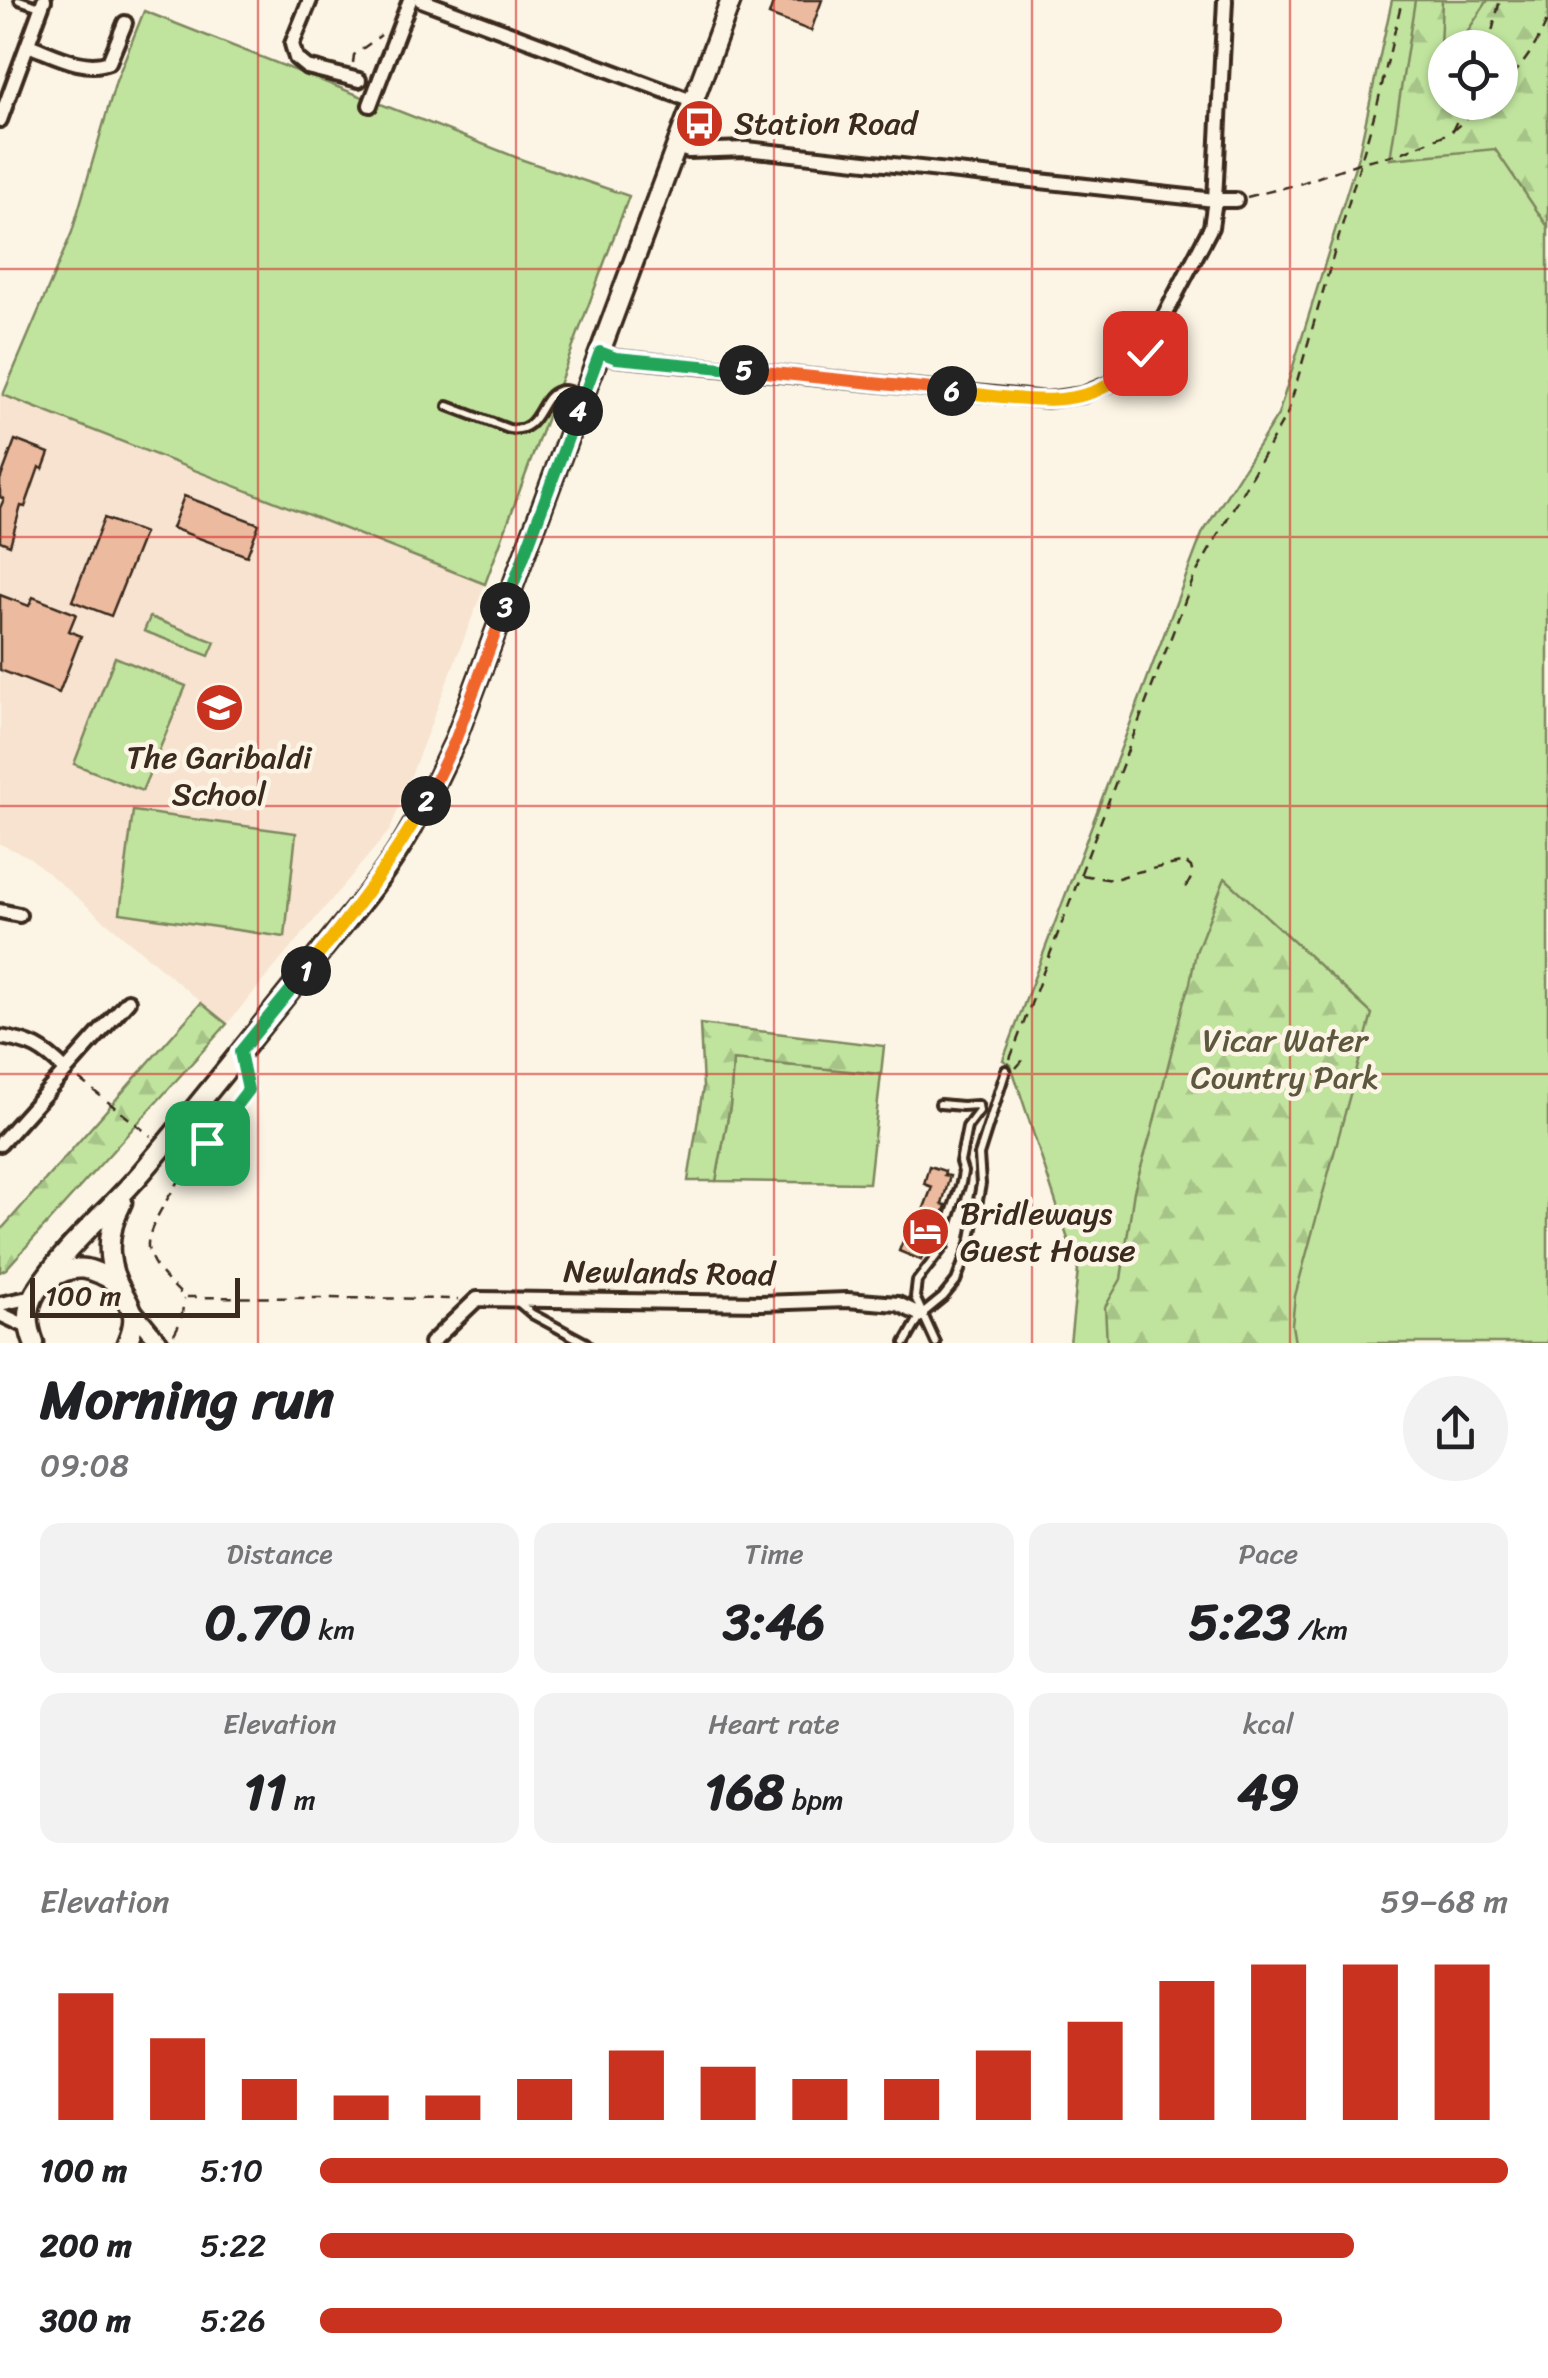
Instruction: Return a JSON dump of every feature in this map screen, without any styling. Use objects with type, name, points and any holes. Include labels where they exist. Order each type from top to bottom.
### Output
[{"type":"main road","points":[[31,1335],[28,1311],[36,1292],[164,1147],[370,890],[402,846],[426,801],[455,741],[731,0]]},
{"type":"main road","points":[[128,1343],[132,1310],[117,1282],[109,1238],[129,1188]]},
{"type":"main road","points":[[36,1292],[64,1270],[97,1270],[117,1282]]},
{"type":"street","points":[[310,0],[292,44],[296,58],[307,67],[359,80]]},
{"type":"street","points":[[370,105],[410,0]]},
{"type":"street","points":[[421,0],[692,100]]},
{"type":"street","points":[[600,352],[616,358],[1047,400],[1083,396],[1114,382],[1145,353],[1212,228],[1225,0]]},
{"type":"street","points":[[0,120],[43,4]]},
{"type":"street","points":[[28,45],[97,67],[110,62],[125,23]]},
{"type":"street","points":[[675,146],[689,150],[746,149],[1236,200]]},
{"type":"street","points":[[0,926],[2,911],[19,915]]},
{"type":"street","points":[[0,1144],[128,1001]]},
{"type":"street","points":[[0,1036],[33,1044],[65,1070]]},
{"type":"street","points":[[0,1304],[36,1292]]},
{"type":"street","points":[[432,1343],[477,1299]]},
{"type":"street","name":"Newlands Road","points":[[477,1299],[762,1303],[847,1300],[898,1304],[921,1315]]},
{"type":"street","points":[[132,1310],[160,1343]]},
{"type":"street","points":[[0,1314],[31,1335]]},
{"type":"lane","points":[[19,0],[43,4]]},
{"type":"lane","points":[[448,406],[518,430],[535,419],[555,392],[561,389],[583,396]]},
{"type":"lane","points":[[905,1343],[921,1315],[956,1281],[970,1244],[981,1184],[979,1155],[1006,1070]]},
{"type":"lane","points":[[936,1343],[915,1297],[917,1282],[944,1246],[962,1184],[964,1172],[960,1162],[967,1127],[978,1111],[978,1105],[940,1104]]},
{"type":"lane","points":[[514,1299],[532,1314],[586,1343]]},
{"type":"path","points":[[1006,1070],[1194,577],[1288,412],[1361,162],[1402,0]]},
{"type":"path","points":[[1492,30],[1500,0]]},
{"type":"path","points":[[1518,69],[1548,17]]},
{"type":"path","points":[[359,80],[353,69],[354,55],[403,20]]},
{"type":"path","points":[[1451,132],[1457,120]]},
{"type":"path","points":[[1236,200],[1401,153],[1451,132],[1465,120]]},
{"type":"path","points":[[1080,874],[1112,880],[1185,862],[1191,866],[1192,875],[1183,892]]},
{"type":"path","points":[[240,1052],[248,1090],[176,1187],[153,1225],[148,1245],[155,1266],[184,1297],[477,1299]]},
{"type":"path","points":[[65,1070],[164,1147]]},
{"type":"path","points":[[168,1343],[181,1321],[184,1297]]},
{"type":"shaded area","name":"The Garibaldi School","points":[[0,394],[485,584],[390,830],[227,1024],[29,857],[0,844]]},
{"type":"green space","name":"Vicar Water Country Park","points":[[1392,0],[1548,0],[1548,1343],[1070,1343],[1078,1270],[1011,1065],[1003,1060],[1202,534],[1278,415],[1359,153]]},
{"type":"green space","points":[[1415,0],[1442,0],[1441,30],[1428,30],[1428,120],[1518,120],[1518,30],[1468,30],[1488,0],[1548,0],[1548,227],[1495,149],[1390,159]]},
{"type":"green space","points":[[144,11],[523,160],[629,196],[485,584],[3,395],[72,232],[116,81]]},
{"type":"green space","points":[[150,617],[215,642],[209,656],[144,631]]},
{"type":"green space","points":[[115,657],[186,686],[142,791],[74,764]]},
{"type":"green space","points":[[133,811],[296,833],[285,937],[120,913]]},
{"type":"green space","points":[[1225,878],[1372,1014],[1295,1296],[1295,1343],[1107,1343],[1105,1307],[1121,1279],[1134,1191],[1196,952]]},
{"type":"green space","points":[[201,1003],[227,1024],[0,1272],[0,1231]]},
{"type":"green space","points":[[700,1024],[884,1046],[881,1074],[733,1060],[730,1106],[716,1181],[688,1181],[703,1088]]},
{"type":"green space","points":[[733,1060],[881,1074],[869,1183],[716,1181],[730,1106]]},
{"type":"building","points":[[774,0],[822,0],[811,31],[769,15]]},
{"type":"building","points":[[15,440],[49,453],[43,469],[39,467],[25,507],[21,506],[10,545],[0,541],[0,508],[4,499],[0,497],[0,480]]},
{"type":"building","points":[[184,496],[259,524],[247,556],[172,528]]},
{"type":"building","points":[[104,518],[144,533],[111,616],[72,601]]},
{"type":"building","points":[[0,595],[29,606],[33,597],[76,614],[69,631],[81,636],[59,693],[0,670]]},
{"type":"building","name":"Bridleways Guest House","points":[[929,1166],[950,1176],[941,1223],[936,1221],[921,1260],[899,1251],[905,1236],[912,1239],[932,1187],[924,1184]]},
{"type":"place","name":"Station Road","points":[[699,123]]},
{"type":"place","name":"The Garibaldi School","points":[[219,707]]},
{"type":"place","name":"Bridleways Guest House","points":[[925,1231]]},
{"type":"route","points":[[207,1143],[248,1090],[240,1052],[370,890],[402,846],[426,801],[455,741],[600,352],[616,358],[1047,400],[1083,396],[1114,382],[1145,353]]}]
